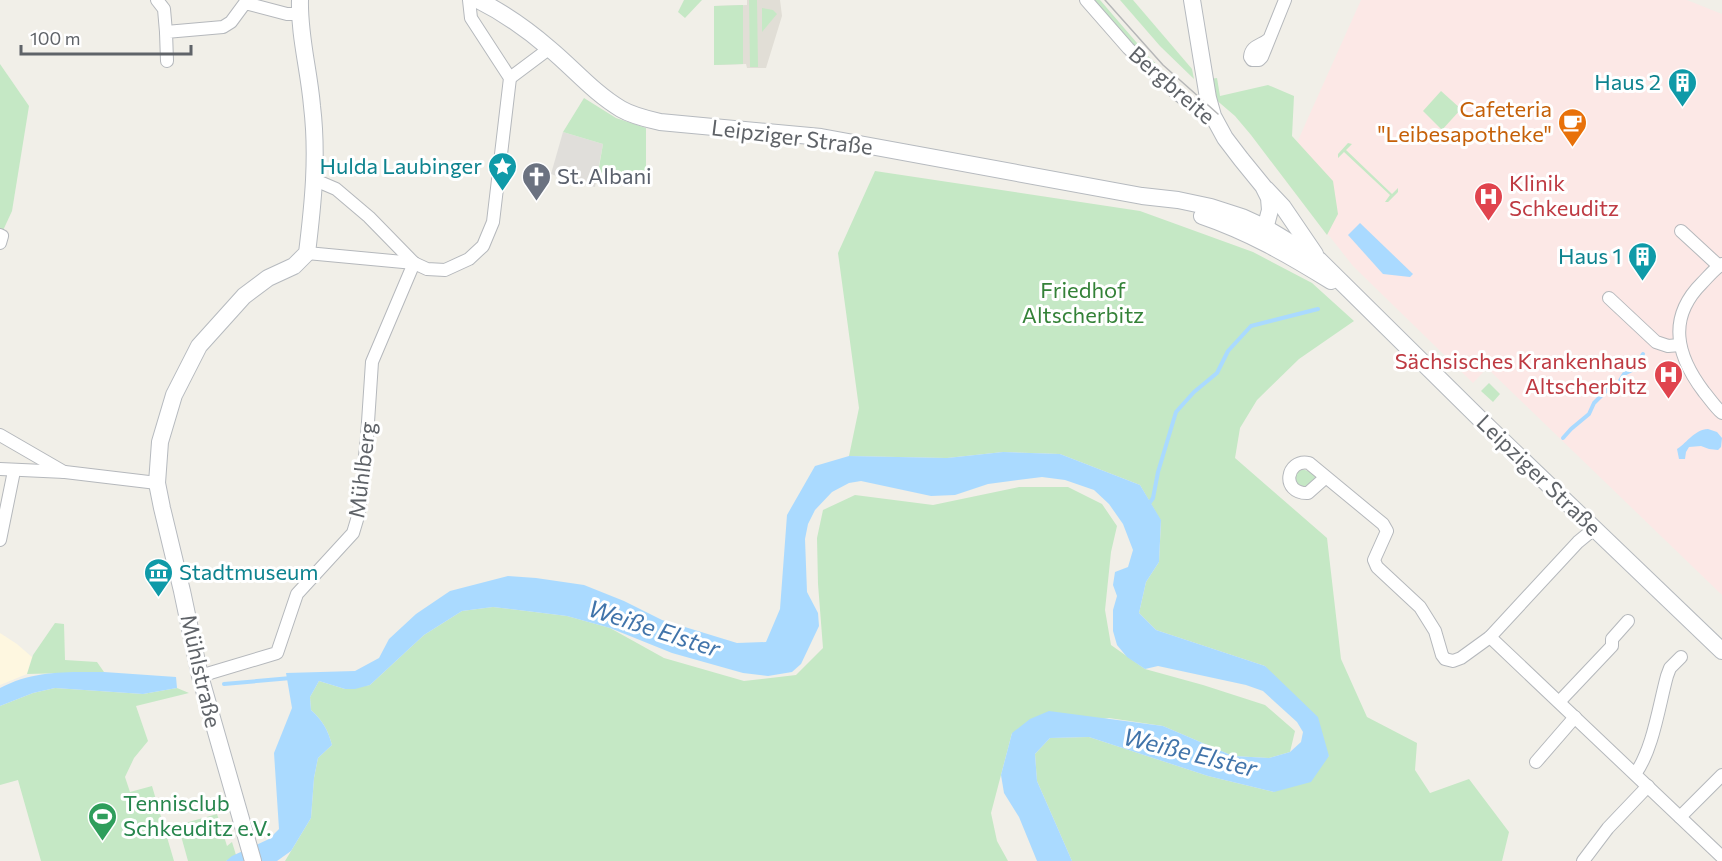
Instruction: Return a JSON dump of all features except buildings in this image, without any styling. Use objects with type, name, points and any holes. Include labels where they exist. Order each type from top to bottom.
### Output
[{"type":"street","points":[[157,0],[164,9],[167,62]]},
{"type":"street","points":[[166,32],[223,27],[231,22],[245,3],[287,14],[300,7],[313,106],[315,180],[307,253],[414,263],[427,269],[445,270],[470,259],[483,246],[493,222],[510,78],[471,18],[469,0]]},
{"type":"street","name":"Leipziger Straße","points":[[478,0],[502,12],[550,48],[592,88],[621,109],[637,116],[660,122],[821,137],[1142,196],[1178,200],[1242,217],[1264,234],[1319,260]]},
{"type":"street","name":"Bergbreite","points":[[1086,0],[1128,48],[1162,81],[1192,106],[1213,116],[1226,138],[1263,186],[1270,204],[1264,234]]},
{"type":"street","points":[[1192,0],[1213,116]]},
{"type":"street","points":[[1269,39],[1285,0]]},
{"type":"street","points":[[510,78],[550,48]]},
{"type":"street","points":[[315,180],[336,189],[369,217],[414,263]]},
{"type":"street","name":"Leipziger Straße","points":[[1263,186],[1283,207],[1319,260],[1357,299],[1722,651]]},
{"type":"street","name":"Leipziger Straße","points":[[1142,196],[1264,234]]},
{"type":"street","points":[[1282,244],[1288,232],[1289,218]]},
{"type":"street","points":[[1681,231],[1721,265],[1693,292],[1683,308],[1679,323],[1680,345],[1695,380],[1722,413]]},
{"type":"street","points":[[0,235],[2,236],[0,243]]},
{"type":"street","name":"Leipziger Straße","points":[[1282,244],[1357,299]]},
{"type":"street","name":"Mühlstraße","points":[[253,861],[200,676],[157,483],[160,442],[174,395],[199,346],[244,296],[268,278],[294,266],[307,253]]},
{"type":"street","name":"Mühlberg","points":[[200,676],[277,653],[297,594],[354,533],[359,513],[367,438],[372,362],[414,263]]},
{"type":"street","points":[[1609,298],[1656,342],[1668,346],[1680,345]]},
{"type":"street","points":[[0,435],[65,472]]},
{"type":"street","points":[[0,469],[65,472],[157,483]]},
{"type":"street","points":[[0,540],[14,471]]},
{"type":"street","points":[[1326,477],[1383,524],[1387,531],[1374,560],[1377,567],[1420,607],[1435,630],[1442,655],[1449,660],[1461,658],[1490,637],[1578,542],[1595,528]]},
{"type":"street","points":[[1558,702],[1612,646],[1612,639],[1628,621]]},
{"type":"street","points":[[1490,637],[1722,856]]},
{"type":"street","points":[[1635,774],[1643,764],[1648,750],[1667,675],[1681,657]]},
{"type":"street","points":[[1536,762],[1575,717]]},
{"type":"street","points":[[1680,817],[1722,775]]},
{"type":"street","points":[[1582,861],[1608,828],[1648,786]]},
{"type":"shaded area","points":[[747,0],[780,0],[782,16],[766,68],[747,68],[746,64],[714,65],[714,6],[747,5]]},
{"type":"shaded area","name":"Klinik Schkeuditz","points":[[1361,0],[1687,0],[1722,14],[1722,595],[1487,368],[1473,383],[1353,266],[1282,176]]},
{"type":"shaded area","points":[[563,132],[603,144],[595,187],[551,174]]},
{"type":"shaded area","points":[[0,633],[32,657],[27,674],[0,685]]},
{"type":"green space","points":[[684,0],[702,0],[685,18],[678,12]]},
{"type":"green space","points":[[749,0],[757,0],[758,67],[750,67]]},
{"type":"green space","points":[[1090,0],[1100,0],[1149,57],[1197,102],[1194,104],[1166,80]]},
{"type":"green space","points":[[1120,0],[1133,0],[1192,69],[1194,79],[1160,46]]},
{"type":"green space","points":[[743,5],[743,64],[714,65],[714,6]]},
{"type":"green space","points":[[762,8],[773,10],[777,14],[762,32]]},
{"type":"green space","points":[[0,64],[29,106],[12,211],[0,237]]},
{"type":"green space","points":[[1217,78],[1220,96],[1268,85],[1294,96],[1292,136],[1333,181],[1338,214],[1327,235],[1251,135],[1235,116],[1214,98],[1210,79]]},
{"type":"green space","points":[[1441,91],[1461,109],[1442,130],[1423,111]]},
{"type":"green space","points":[[584,98],[616,118],[646,128],[646,172],[598,173],[603,144],[563,132]]},
{"type":"green space","points":[[1348,143],[1352,144],[1346,150],[1392,194],[1398,188],[1398,192],[1388,202],[1385,202],[1390,195],[1344,152],[1338,158],[1338,154]]},
{"type":"green space","name":"Friedhof Altscherbitz","points":[[875,171],[1140,211],[1253,252],[1312,283],[1354,321],[1299,359],[1257,400],[1240,428],[1235,458],[1327,538],[1341,659],[1367,717],[1417,743],[1415,770],[1430,793],[1469,779],[1509,832],[1502,861],[1072,861],[1037,781],[1035,754],[1050,738],[1089,737],[1208,776],[1274,792],[1329,756],[1265,666],[1156,630],[1139,613],[1146,582],[1159,562],[1161,521],[1140,485],[1060,454],[1003,452],[947,458],[849,456],[859,408],[838,253]]},
{"type":"green space","points":[[1489,383],[1500,394],[1493,402],[1481,391]]},
{"type":"green space","points":[[1301,469],[1312,472],[1316,476],[1314,481],[1302,489],[1295,486],[1294,473]]},
{"type":"green space","points":[[1019,487],[1068,487],[1102,504],[1117,526],[1111,552],[1105,610],[1111,645],[1145,669],[1265,705],[1295,731],[1290,752],[1269,758],[1233,756],[1163,726],[1109,718],[1012,733],[991,813],[997,841],[1008,861],[285,861],[311,818],[318,758],[332,745],[324,726],[311,710],[310,697],[319,681],[345,689],[370,685],[424,635],[462,611],[493,607],[567,616],[610,628],[664,658],[744,681],[796,675],[823,648],[817,538],[823,510],[855,495],[933,505]]},
{"type":"green space","points":[[55,623],[64,624],[65,660],[97,662],[104,672],[27,674],[33,655]]},
{"type":"green space","points":[[55,688],[143,694],[177,688],[189,693],[136,706],[148,741],[134,758],[125,777],[130,792],[152,786],[174,861],[41,861],[18,780],[0,785],[0,706],[33,693]]},
{"type":"green space","points":[[217,814],[227,846],[232,842],[236,855],[226,861],[188,861],[178,825]]},
{"type":"water","points":[[1360,223],[1413,274],[1410,277],[1383,274],[1348,235]]},
{"type":"water","points":[[1708,429],[1717,432],[1722,438],[1721,447],[1718,450],[1701,446],[1689,447],[1685,459],[1679,459],[1677,449],[1695,434]]},
{"type":"water","name":"Weiße Elster","points":[[1003,452],[1060,454],[1140,485],[1161,520],[1159,562],[1146,582],[1139,613],[1156,630],[1265,666],[1318,717],[1329,756],[1311,782],[1274,792],[1208,776],[1089,737],[1050,738],[1035,754],[1037,781],[1072,861],[1037,861],[1019,817],[1004,793],[1001,775],[1012,733],[1030,719],[1049,711],[1163,726],[1233,756],[1269,758],[1290,752],[1301,742],[1303,732],[1297,722],[1263,691],[1246,685],[1158,666],[1145,669],[1127,657],[1117,645],[1113,631],[1113,610],[1117,596],[1113,585],[1115,572],[1128,567],[1133,550],[1123,524],[1109,504],[1094,490],[1065,480],[1042,477],[988,484],[955,495],[931,496],[861,481],[849,483],[832,492],[815,510],[808,524],[805,539],[807,592],[818,613],[819,626],[801,664],[792,672],[768,676],[743,673],[672,653],[610,628],[567,616],[493,607],[462,611],[424,635],[370,685],[345,689],[319,681],[310,697],[311,710],[324,726],[332,745],[318,758],[311,818],[291,851],[277,861],[226,861],[269,839],[279,829],[274,753],[292,708],[286,673],[355,671],[379,658],[389,639],[416,614],[450,591],[508,576],[584,585],[662,620],[737,643],[766,642],[780,609],[787,515],[815,466],[849,456],[947,458]]},
{"type":"water","points":[[104,672],[176,677],[177,688],[143,694],[55,688],[33,693],[0,706],[0,688],[25,678],[51,673]]},
{"type":"waterway","points":[[1148,505],[1153,498],[1158,472],[1176,412],[1194,392],[1217,373],[1228,351],[1251,326],[1318,309]]},
{"type":"waterway","points":[[1563,438],[1589,414],[1594,403],[1611,386],[1618,384],[1624,374],[1634,369],[1643,354]]},
{"type":"waterway","points":[[224,684],[291,678]]},
{"type":"tram line","points":[[1105,0],[1163,65],[1218,114]]},
{"type":"place","name":"Haus 2","points":[[1682,108]]},
{"type":"place","name":"Cafeteria \"Leibesapotheke\"","points":[[1573,148]]},
{"type":"place","name":"Hulda Laubinger","points":[[503,192]]},
{"type":"place","name":"St. Albani","points":[[536,202]]},
{"type":"place","name":"Klinik Schkeuditz","points":[[1488,222]]},
{"type":"place","name":"Haus 1","points":[[1643,282]]},
{"type":"place","name":"Sächsisches Krankenhaus Altscherbitz","points":[[1668,400]]},
{"type":"place","name":"Stadtmuseum","points":[[158,598]]},
{"type":"place","name":"Tennisclub Schkeuditz e.V.","points":[[102,842]]}]
